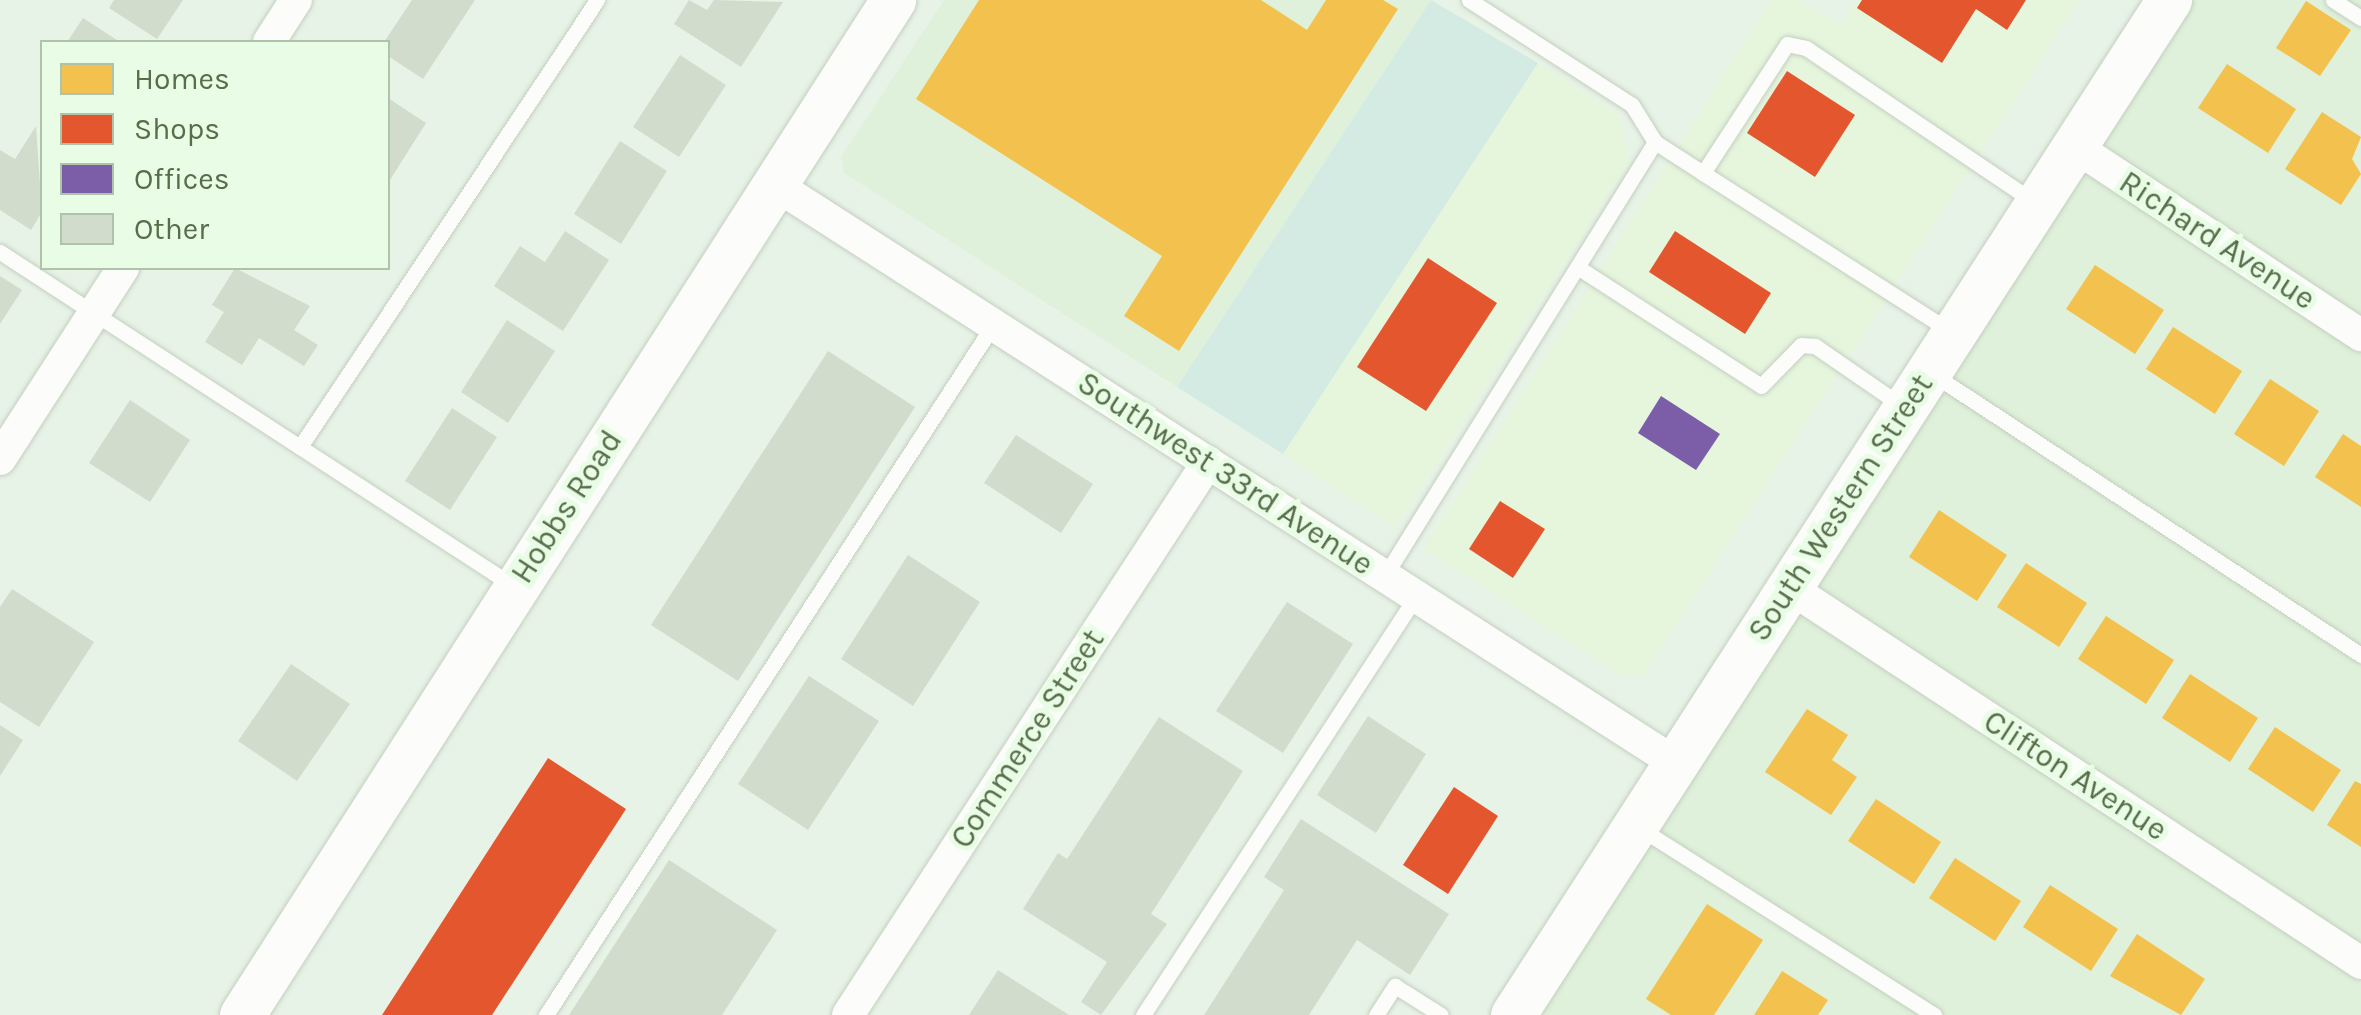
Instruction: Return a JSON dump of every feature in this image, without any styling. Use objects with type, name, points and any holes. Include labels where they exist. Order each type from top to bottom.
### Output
[{"type":"street","points":[[270,40],[296,0]]},
{"type":"street","name":"Hobbs Road","points":[[242,1015],[893,0]]},
{"type":"street","name":"South Western Street","points":[[1514,1015],[2169,0]]},
{"type":"street","name":"Richard Avenue","points":[[2074,146],[2361,335]]},
{"type":"street","name":"Southwest 33rd Avenue","points":[[774,184],[1677,764]]},
{"type":"street","points":[[0,458],[123,270]]},
{"type":"street","name":"Commerce Street","points":[[848,1015],[1208,462]]},
{"type":"street","name":"Clifton Avenue","points":[[1790,588],[2361,963]]},
{"type":"lane","points":[[300,448],[597,0]]},
{"type":"lane","points":[[1469,0],[1632,105],[1655,142],[1953,334]]},
{"type":"lane","points":[[2333,0],[2361,18]]},
{"type":"lane","points":[[1703,173],[1786,44],[1806,48],[2037,204]]},
{"type":"lane","points":[[1384,577],[1582,270],[1655,142]]},
{"type":"lane","points":[[0,252],[516,588]]},
{"type":"lane","points":[[1582,270],[1761,386],[1801,346],[1816,346],[1917,390],[2361,655]]},
{"type":"lane","points":[[546,1015],[993,324]]},
{"type":"lane","points":[[1142,1015],[1415,597]]},
{"type":"lane","points":[[1636,826],[1934,1015]]},
{"type":"lane","points":[[1376,1015],[1395,986],[1442,1015]]},
{"type":"shaded area","points":[[944,0],[1431,0],[1177,387],[844,173],[841,157]]},
{"type":"shaded area","points":[[1431,0],[1538,63],[1283,454],[1177,387]]},
{"type":"shaded area","points":[[1771,0],[1798,0],[1840,25],[1857,0],[2079,0],[1642,677],[1621,675],[1424,549]]},
{"type":"shaded area","points":[[2171,0],[2361,0],[2361,1015],[1514,1015]]},
{"type":"shaded area","points":[[1538,63],[1619,115],[1630,160],[1395,528],[1283,454]]},
{"type":"building: Homes","points":[[979,0],[1261,0],[1307,30],[1326,0],[1383,0],[1398,9],[1179,351],[1124,316],[1162,256],[916,99]]},
{"type":"building: Homes","points":[[2306,1],[2351,30],[2320,76],[2276,48]]},
{"type":"building: Homes","points":[[2227,64],[2296,109],[2268,153],[2198,108]]},
{"type":"building: Homes","points":[[2322,112],[2361,137],[2352,159],[2361,174],[2341,205],[2285,169]]},
{"type":"building: Homes","points":[[2095,265],[2164,310],[2135,354],[2066,309]]},
{"type":"building: Homes","points":[[2173,327],[2242,371],[2215,414],[2146,369]]},
{"type":"building: Homes","points":[[2270,379],[2319,411],[2284,466],[2234,434]]},
{"type":"building: Homes","points":[[2343,434],[2361,446],[2361,507],[2315,477]]},
{"type":"building: Homes","points":[[1939,510],[2007,555],[1977,601],[1909,557]]},
{"type":"building: Homes","points":[[2026,563],[2087,603],[2059,647],[1997,607]]},
{"type":"building: Homes","points":[[2106,616],[2174,660],[2146,704],[2078,659]]},
{"type":"building: Homes","points":[[2190,674],[2258,718],[2230,762],[2162,718]]},
{"type":"building: Homes","points":[[1807,709],[1848,735],[1832,760],[1857,777],[1831,815],[1765,772]]},
{"type":"building: Homes","points":[[2275,727],[2341,770],[2313,812],[2248,769]]},
{"type":"building: Homes","points":[[2355,781],[2361,784],[2361,847],[2327,825]]},
{"type":"building: Homes","points":[[1876,799],[1941,842],[1914,884],[1848,841]]},
{"type":"building: Homes","points":[[1955,858],[2021,901],[1995,941],[1929,898]]},
{"type":"building: Homes","points":[[2050,885],[2118,929],[2091,971],[2023,927]]},
{"type":"building: Homes","points":[[1707,904],[1763,940],[1714,1015],[1671,1015],[1646,999]]},
{"type":"building: Homes","points":[[2137,934],[2205,979],[2181,1015],[2110,976]]},
{"type":"building: Homes","points":[[1782,971],[1828,1000],[1818,1015],[1754,1015]]},
{"type":"building: Shops","points":[[1862,0],[2026,0],[2007,30],[1976,9],[1942,63],[1857,8]]},
{"type":"building: Shops","points":[[1787,71],[1855,115],[1815,177],[1747,133]]},
{"type":"building: Shops","points":[[1675,231],[1771,293],[1745,334],[1649,272]]},
{"type":"building: Shops","points":[[1428,258],[1497,303],[1426,411],[1357,367]]},
{"type":"building: Shops","points":[[1500,501],[1545,529],[1513,578],[1469,549]]},
{"type":"building: Shops","points":[[548,758],[626,809],[492,1015],[382,1015]]},
{"type":"building: Shops","points":[[1454,787],[1498,816],[1448,894],[1403,865]]},
{"type":"building: Offices","points":[[1661,396],[1720,434],[1696,470],[1638,433]]},
{"type":"building: Other","points":[[114,0],[183,0],[157,39],[109,8]]},
{"type":"building: Other","points":[[412,0],[475,0],[423,79],[390,57],[390,40],[385,40]]},
{"type":"building: Other","points":[[689,0],[707,10],[714,0],[783,2],[741,67],[674,24]]},
{"type":"building: Other","points":[[83,18],[117,40],[68,40]]},
{"type":"building: Other","points":[[680,55],[726,85],[679,157],[633,127]]},
{"type":"building: Other","points":[[390,99],[426,123],[390,180]]},
{"type":"building: Other","points":[[36,126],[40,215],[31,230],[0,210],[0,150],[15,159]]},
{"type":"building: Other","points":[[620,141],[667,171],[621,244],[574,214]]},
{"type":"building: Other","points":[[565,231],[609,260],[563,331],[494,286],[520,246],[545,262]]},
{"type":"building: Other","points":[[234,270],[239,270],[310,306],[294,330],[318,345],[304,366],[259,338],[242,365],[205,342],[224,312],[212,305]]},
{"type":"building: Other","points":[[0,276],[22,290],[0,324]]},
{"type":"building: Other","points":[[507,320],[555,351],[508,423],[461,392]]},
{"type":"building: Other","points":[[828,351],[915,407],[738,681],[651,625]]},
{"type":"building: Other","points":[[130,400],[190,440],[150,502],[89,463]]},
{"type":"building: Other","points":[[452,408],[497,437],[450,510],[405,481]]},
{"type":"building: Other","points":[[1016,435],[1093,484],[1061,533],[984,483]]},
{"type":"building: Other","points":[[908,555],[980,602],[913,706],[841,659]]},
{"type":"building: Other","points":[[12,589],[94,642],[39,727],[0,702],[0,607]]},
{"type":"building: Other","points":[[1287,602],[1353,644],[1283,753],[1216,711]]},
{"type":"building: Other","points":[[291,664],[350,704],[297,781],[238,741]]},
{"type":"building: Other","points":[[809,676],[879,721],[808,830],[738,784]]},
{"type":"building: Other","points":[[1368,716],[1426,754],[1376,833],[1317,795]]},
{"type":"building: Other","points":[[1159,717],[1243,771],[1151,914],[1167,924],[1101,1015],[1081,1002],[1107,962],[1023,909],[1058,853],[1067,859]]},
{"type":"building: Other","points":[[0,725],[23,740],[0,776]]},
{"type":"building: Other","points":[[1301,819],[1449,914],[1410,975],[1357,940],[1309,1015],[1204,1015],[1284,890],[1264,877]]},
{"type":"building: Other","points":[[669,860],[777,930],[722,1015],[569,1015]]},
{"type":"building: Other","points":[[998,970],[1069,1015],[969,1015]]}]
